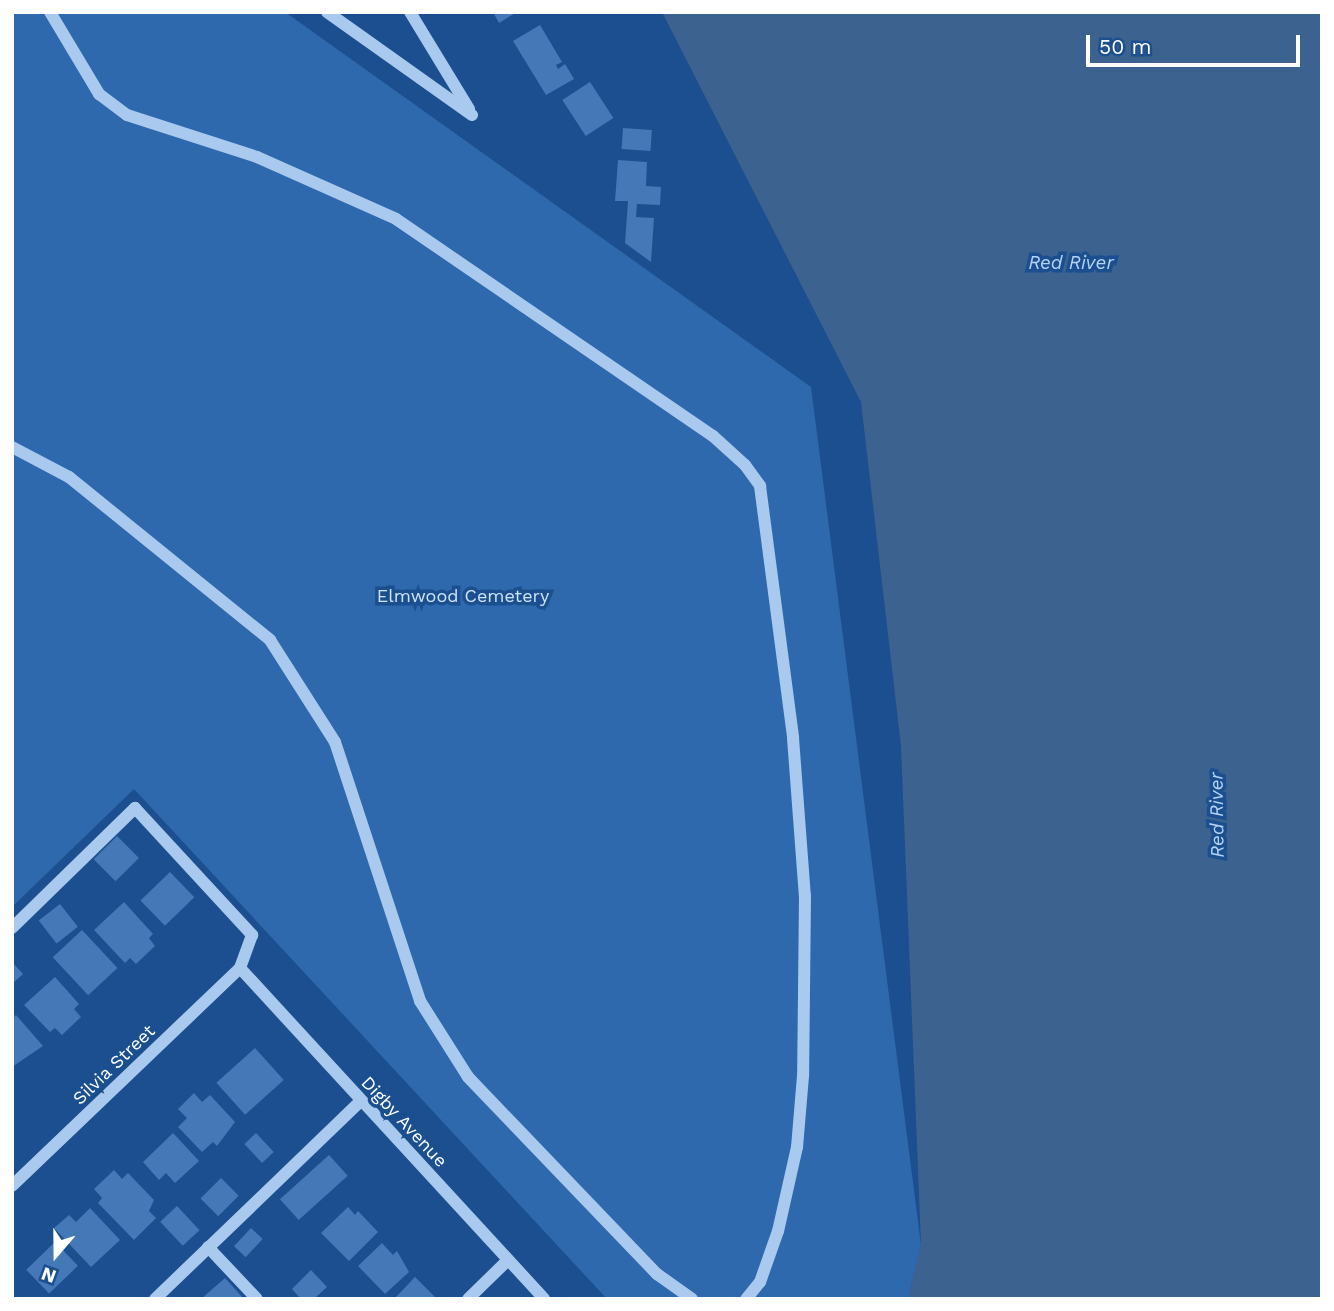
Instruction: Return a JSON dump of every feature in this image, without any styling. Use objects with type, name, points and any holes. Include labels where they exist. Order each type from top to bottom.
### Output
[{"type":"street","points":[[51,12],[99,94],[127,115],[257,157],[397,219],[713,436],[745,465],[760,486],[793,738],[805,896],[803,1076],[797,1147],[778,1231],[760,1282],[746,1299]]},
{"type":"street","points":[[327,12],[472,115],[410,12]]},
{"type":"street","points":[[12,447],[69,477],[270,640],[335,742],[420,1000],[468,1077],[657,1274],[692,1299]]},
{"type":"street","points":[[12,928],[135,808],[252,935],[240,968]]},
{"type":"street","name":"Digby Avenue","points":[[240,968],[544,1299]]},
{"type":"street","name":"Silvia Street","points":[[12,1186],[240,968]]},
{"type":"street","points":[[155,1299],[361,1101]]},
{"type":"street","points":[[208,1247],[257,1299]]},
{"type":"street","points":[[468,1299],[509,1260]]},
{"type":"green space","name":"Elmwood Cemetery","points":[[12,12],[285,12],[811,387],[921,1245],[908,1299],[607,1299],[134,789],[12,907]]},
{"type":"water","name":"Red River","points":[[662,12],[1322,12],[1322,1299],[908,1299],[921,1244],[901,746],[861,402]]},
{"type":"building","points":[[493,12],[517,12],[499,23]]},
{"type":"building","points":[[540,25],[562,62],[556,65],[558,69],[565,64],[574,79],[546,95],[513,41]]},
{"type":"building","points":[[590,82],[613,118],[586,136],[562,100]]},
{"type":"building","points":[[623,128],[652,130],[650,151],[622,149]]},
{"type":"building","points":[[618,160],[647,162],[646,186],[661,187],[660,205],[637,204],[636,217],[654,218],[651,262],[625,243],[628,201],[615,201]]},
{"type":"building","points":[[117,836],[139,858],[116,881],[94,859]]},
{"type":"building","points":[[170,872],[194,897],[165,926],[141,900]]},
{"type":"building","points":[[124,902],[153,934],[149,938],[155,946],[136,964],[130,958],[125,963],[94,930]]},
{"type":"building","points":[[60,904],[78,927],[57,943],[39,921]]},
{"type":"building","points":[[82,930],[117,968],[88,995],[53,957]]},
{"type":"building","points":[[12,962],[23,974],[12,984]]},
{"type":"building","points":[[55,977],[79,1004],[74,1009],[81,1017],[62,1035],[55,1028],[50,1032],[24,1005]]},
{"type":"building","points":[[16,1015],[43,1046],[12,1067],[12,1019]]},
{"type":"building","points":[[255,1048],[284,1080],[245,1115],[216,1083]]},
{"type":"building","points":[[194,1093],[202,1102],[210,1095],[235,1122],[217,1146],[213,1142],[202,1152],[178,1127],[187,1118],[178,1109]]},
{"type":"building","points":[[173,1133],[199,1161],[175,1183],[166,1173],[159,1180],[143,1162]]},
{"type":"building","points":[[256,1133],[274,1152],[262,1163],[244,1144]]},
{"type":"building","points":[[329,1155],[348,1176],[299,1220],[280,1199]]},
{"type":"building","points":[[114,1170],[122,1179],[128,1173],[154,1200],[149,1211],[156,1218],[134,1240],[98,1203],[102,1198],[94,1189]]},
{"type":"building","points":[[221,1178],[239,1196],[218,1216],[200,1199]]},
{"type":"building","points":[[177,1206],[200,1230],[183,1246],[160,1222]]},
{"type":"building","points":[[348,1207],[355,1215],[358,1211],[378,1232],[349,1261],[321,1233]]},
{"type":"building","points":[[90,1208],[120,1240],[91,1267],[54,1228],[69,1215],[76,1222]]},
{"type":"building","points":[[251,1228],[263,1239],[246,1257],[234,1246]]},
{"type":"building","points":[[55,1242],[78,1266],[49,1294],[26,1270]]},
{"type":"building","points":[[382,1243],[393,1255],[397,1251],[409,1272],[385,1294],[358,1266]]},
{"type":"building","points":[[311,1270],[327,1287],[314,1299],[301,1299],[292,1289]]},
{"type":"building","points":[[415,1277],[437,1299],[394,1299]]},
{"type":"building","points":[[225,1278],[244,1299],[201,1299]]}]
